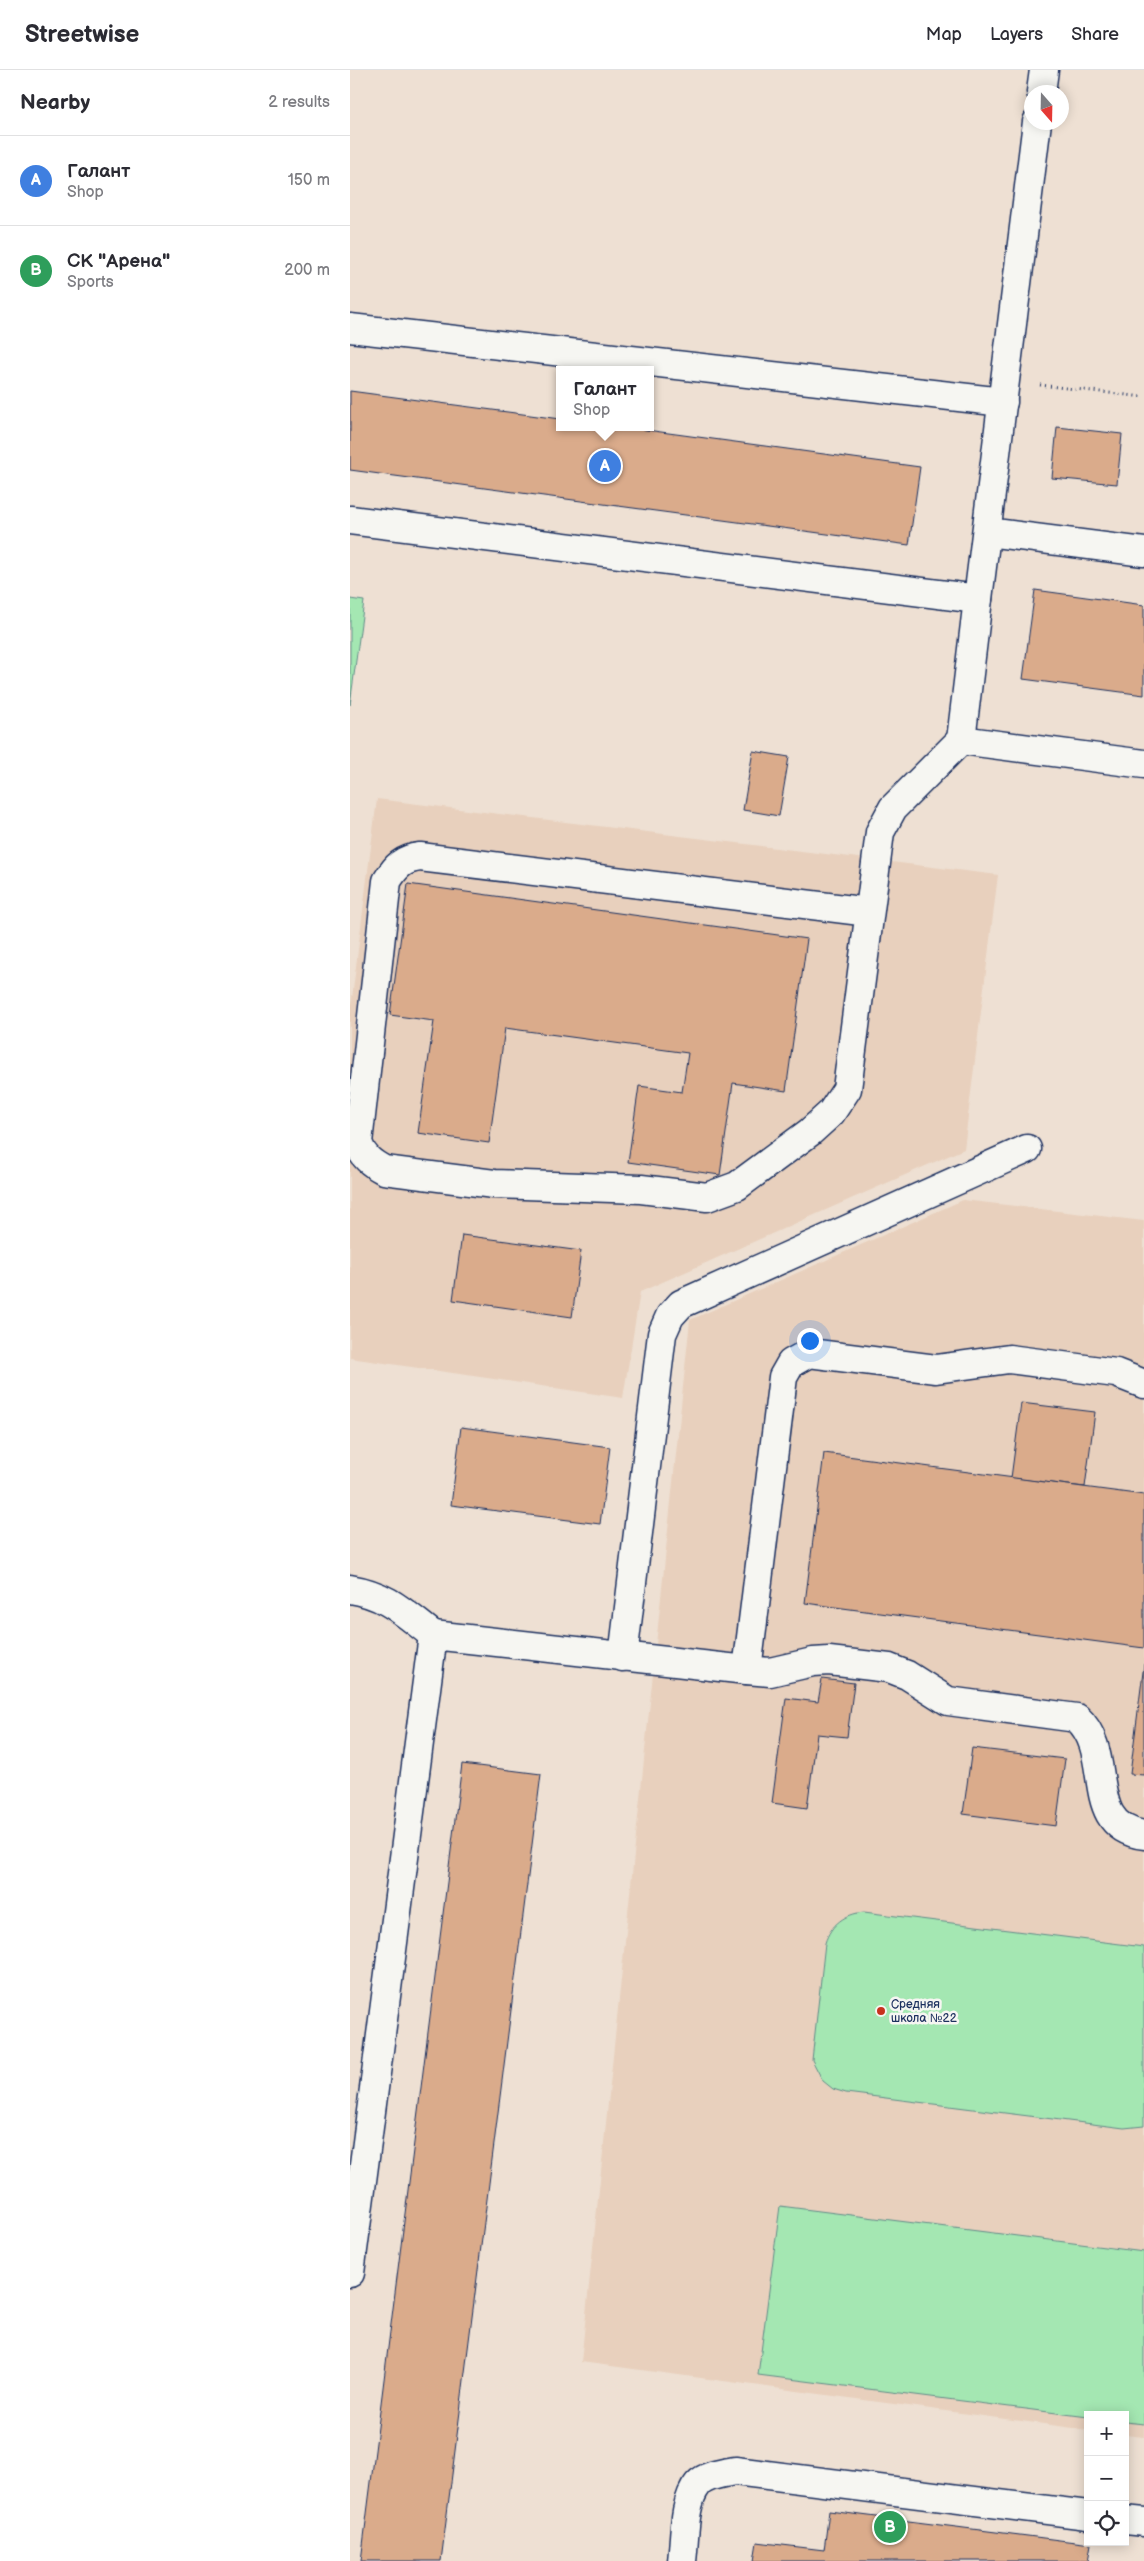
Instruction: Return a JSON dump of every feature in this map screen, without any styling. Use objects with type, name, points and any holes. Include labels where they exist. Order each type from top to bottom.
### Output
[{"type":"lane","points":[[1042,85],[1044,70]]},
{"type":"lane","points":[[869,912],[430,858],[406,859],[395,868],[387,881],[358,1143],[362,1153],[372,1163],[384,1170],[494,1184],[641,1189],[707,1198],[737,1186],[810,1132],[831,1113],[847,1089],[880,832],[893,808],[961,740],[1036,130]]},
{"type":"lane","points":[[350,328],[1004,402]]},
{"type":"lane","points":[[350,520],[978,599]]},
{"type":"lane","points":[[987,532],[1144,552]]},
{"type":"lane","points":[[961,740],[1144,764]]},
{"type":"lane","points":[[623,1657],[662,1334],[670,1316],[681,1304],[1027,1149]]},
{"type":"lane","points":[[747,1670],[782,1377],[791,1363],[809,1353],[936,1369],[1009,1359],[1116,1372],[1144,1384]]},
{"type":"lane","points":[[350,1589],[367,1592],[386,1599],[433,1635],[770,1672],[813,1662],[829,1661],[889,1668],[907,1675],[948,1701],[1076,1718],[1091,1735],[1108,1812],[1117,1825],[1132,1833],[1144,1835]]},
{"type":"lane","points":[[350,2273],[433,1635]]},
{"type":"lane","points":[[682,2561],[689,2502],[699,2483],[717,2474],[735,2471],[1084,2515]]},
{"type":"lane","points":[[1129,2520],[1144,2522]]},
{"type":"path","points":[[1004,402],[1041,385],[1144,397]]},
{"type":"shaded area","points":[[377,799],[998,875],[964,1149],[640,1292],[623,1398],[350,1358],[350,1014]]},
{"type":"shaded area","name":"Средняя школа №22","points":[[963,1200],[1144,1221],[1144,2437],[1129,2435],[1129,2411],[1084,2411],[1084,2429],[581,2362],[690,1320]]},
{"type":"green space","points":[[350,599],[364,601],[350,705]]},
{"type":"green space","points":[[864,1912],[1144,1947],[1144,2126],[1124,2128],[846,2093],[833,2089],[823,2081],[812,2060],[825,1943],[831,1930],[840,1921],[851,1915]]},
{"type":"green space","points":[[780,2206],[1144,2252],[1144,2424],[1129,2422],[1129,2411],[1084,2411],[1084,2416],[758,2375]]},
{"type":"building","points":[[350,391],[556,418],[556,431],[654,431],[920,467],[909,545],[350,470]]},
{"type":"building","points":[[1057,427],[1122,434],[1117,484],[1052,478]]},
{"type":"building","points":[[1035,590],[1144,605],[1144,695],[1023,679]]},
{"type":"building","points":[[753,751],[789,757],[779,816],[743,810]]},
{"type":"building","points":[[408,884],[807,939],[786,1091],[733,1083],[720,1175],[628,1162],[639,1086],[682,1092],[688,1053],[505,1028],[489,1143],[418,1133],[434,1021],[390,1015]]},
{"type":"building","points":[[462,1235],[581,1251],[572,1317],[453,1300]]},
{"type":"building","points":[[1021,1403],[1095,1412],[1085,1487],[1011,1478]]},
{"type":"building","points":[[461,1427],[610,1447],[600,1524],[451,1505]]},
{"type":"building","points":[[824,1453],[1144,1495],[1144,1648],[805,1603]]},
{"type":"building","points":[[1144,1664],[1144,1775],[1130,1774]]},
{"type":"building","points":[[822,1679],[854,1683],[847,1737],[817,1734],[807,1808],[772,1803],[786,1698],[818,1702]]},
{"type":"building","points":[[972,1748],[1065,1759],[1056,1826],[963,1814]]},
{"type":"building","points":[[462,1764],[541,1774],[441,2561],[361,2561]]},
{"type":"building","points":[[829,2511],[1084,2543],[1084,2546],[1091,2546],[1088,2561],[754,2561],[757,2542],[824,2550]]},
{"type":"place","name":"Галант","points":[[605,466]]},
{"type":"place","name":"Средняя школа №22","points":[[881,2011]]},
{"type":"place","name":"СК \"Арена\"","points":[[890,2527]]}]
